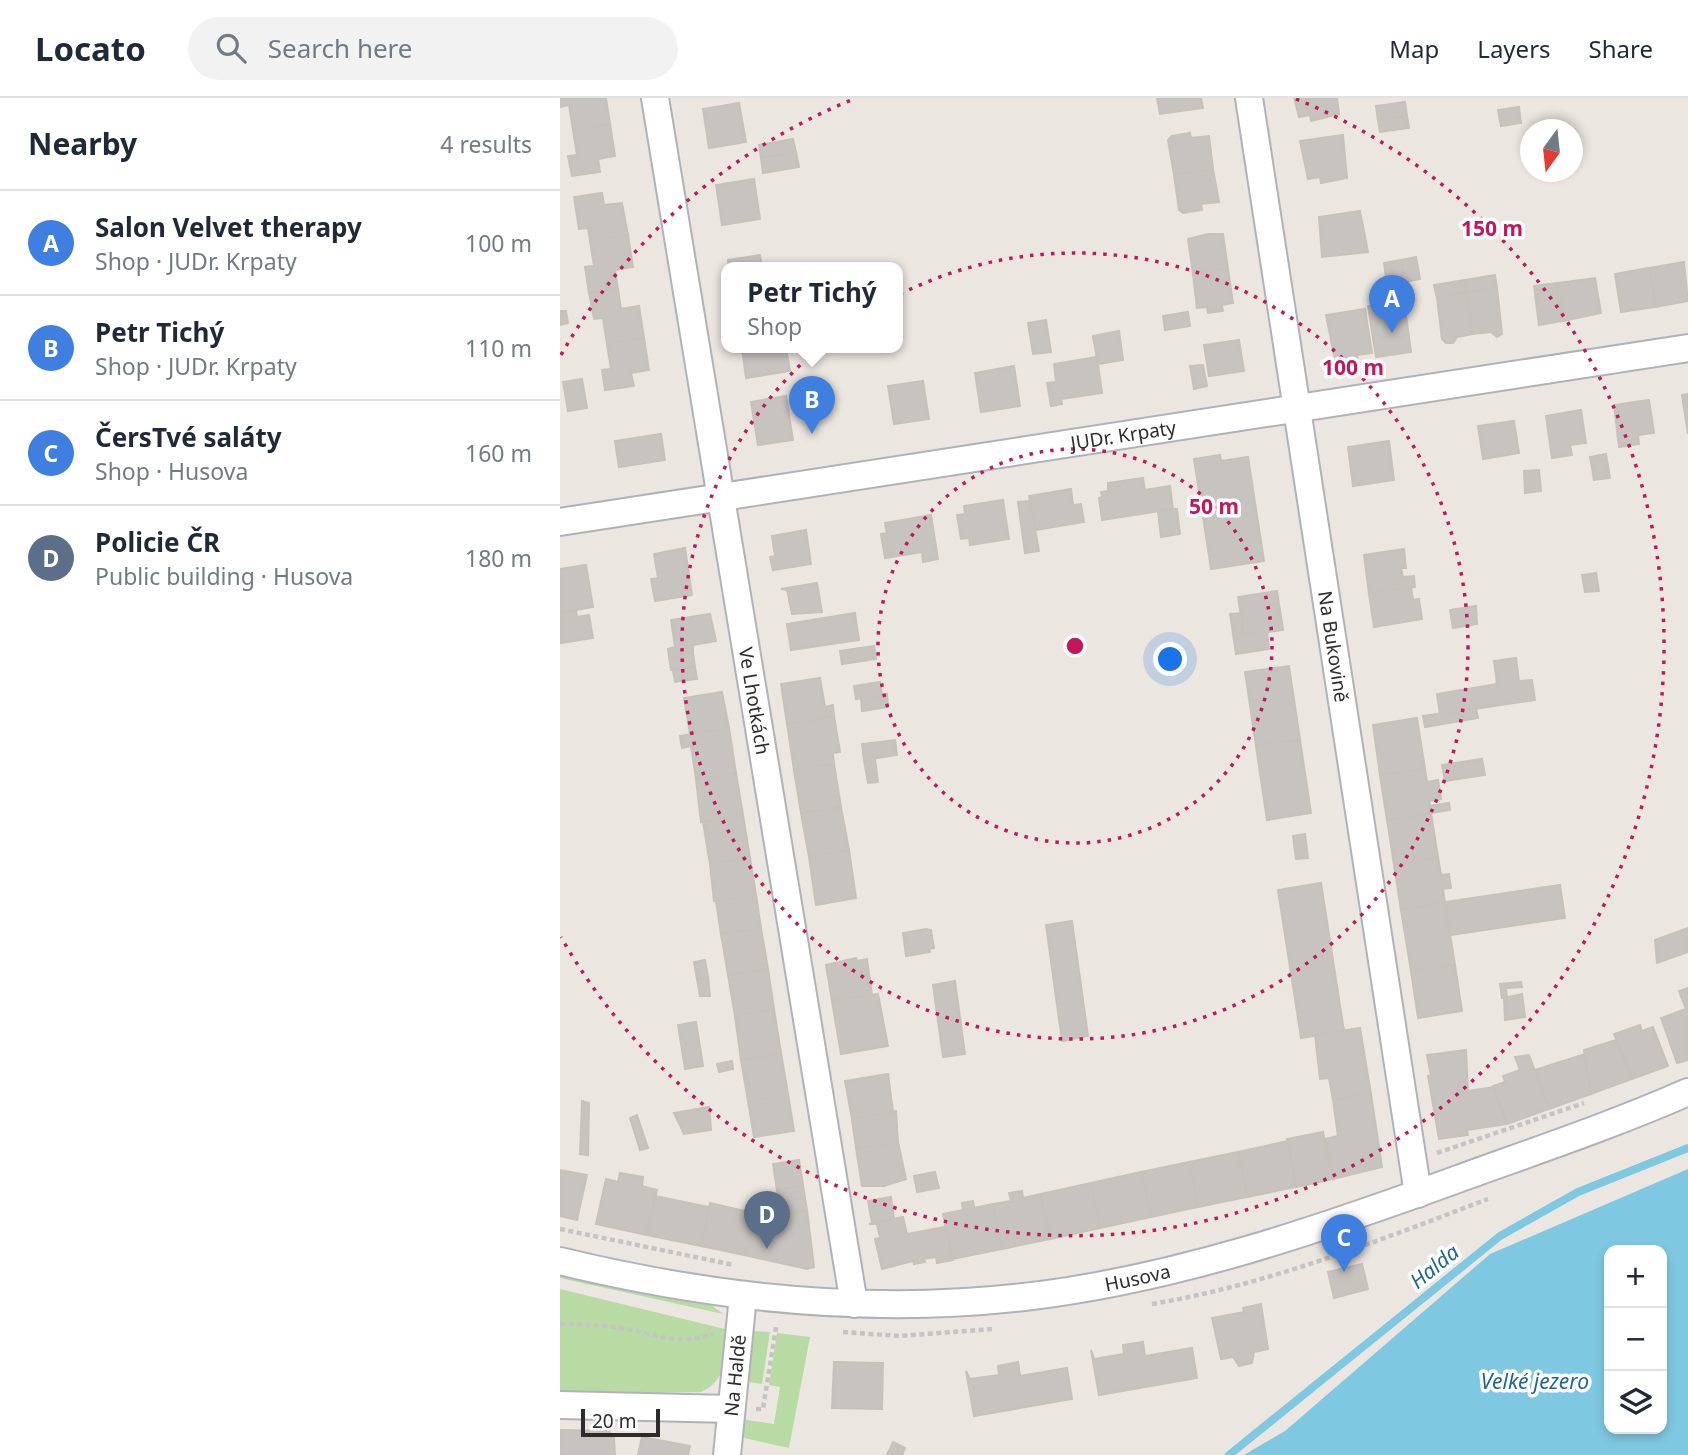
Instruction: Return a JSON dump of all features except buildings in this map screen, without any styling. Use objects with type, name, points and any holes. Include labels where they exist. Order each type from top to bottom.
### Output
[{"type":"street","name":"Ve Lhotkách","points":[[655,98],[854,1304]]},
{"type":"street","name":"Na Bukovině","points":[[1249,98],[1418,1194]]},
{"type":"street","name":"JUDr. Krpaty","points":[[560,522],[1688,348]]},
{"type":"street","name":"Husova","points":[[560,1261],[744,1296],[854,1304],[1024,1297],[1129,1279],[1269,1244],[1418,1194],[1607,1125],[1688,1092]]},
{"type":"street","name":"Na Haldě","points":[[727,1455],[744,1296]]},
{"type":"street","points":[[560,1405],[731,1409]]},
{"type":"path","points":[[1434,1154],[1586,1102]]},
{"type":"path","points":[[560,1229],[717,1261]]},
{"type":"path","points":[[560,1324],[617,1328],[679,1340],[701,1339],[720,1330]]},
{"type":"green space","points":[[560,1274],[710,1304],[723,1314],[560,1278]]},
{"type":"green space","points":[[560,1289],[729,1330],[720,1374],[710,1387],[701,1392],[560,1394]]},
{"type":"green space","points":[[754,1331],[770,1332],[762,1384],[743,1381]]},
{"type":"green space","points":[[777,1333],[810,1337],[789,1448],[740,1437],[740,1419],[774,1424],[780,1387],[769,1385]]},
{"type":"water","name":"Velké jezero","points":[[1688,1169],[1688,1455],[1244,1455],[1285,1431],[1490,1254]]},
{"type":"waterway","name":"Halda","points":[[1229,1455],[1500,1236],[1578,1192],[1688,1148]]},
{"type":"place","name":"Salon Velvet therapy","points":[[1392,333]]},
{"type":"place","name":"Petr Tichý","points":[[812,434]]},
{"type":"place","name":"Policie ČR","points":[[767,1249]]},
{"type":"place","name":"ČersTvé saláty","points":[[1344,1272]]}]
